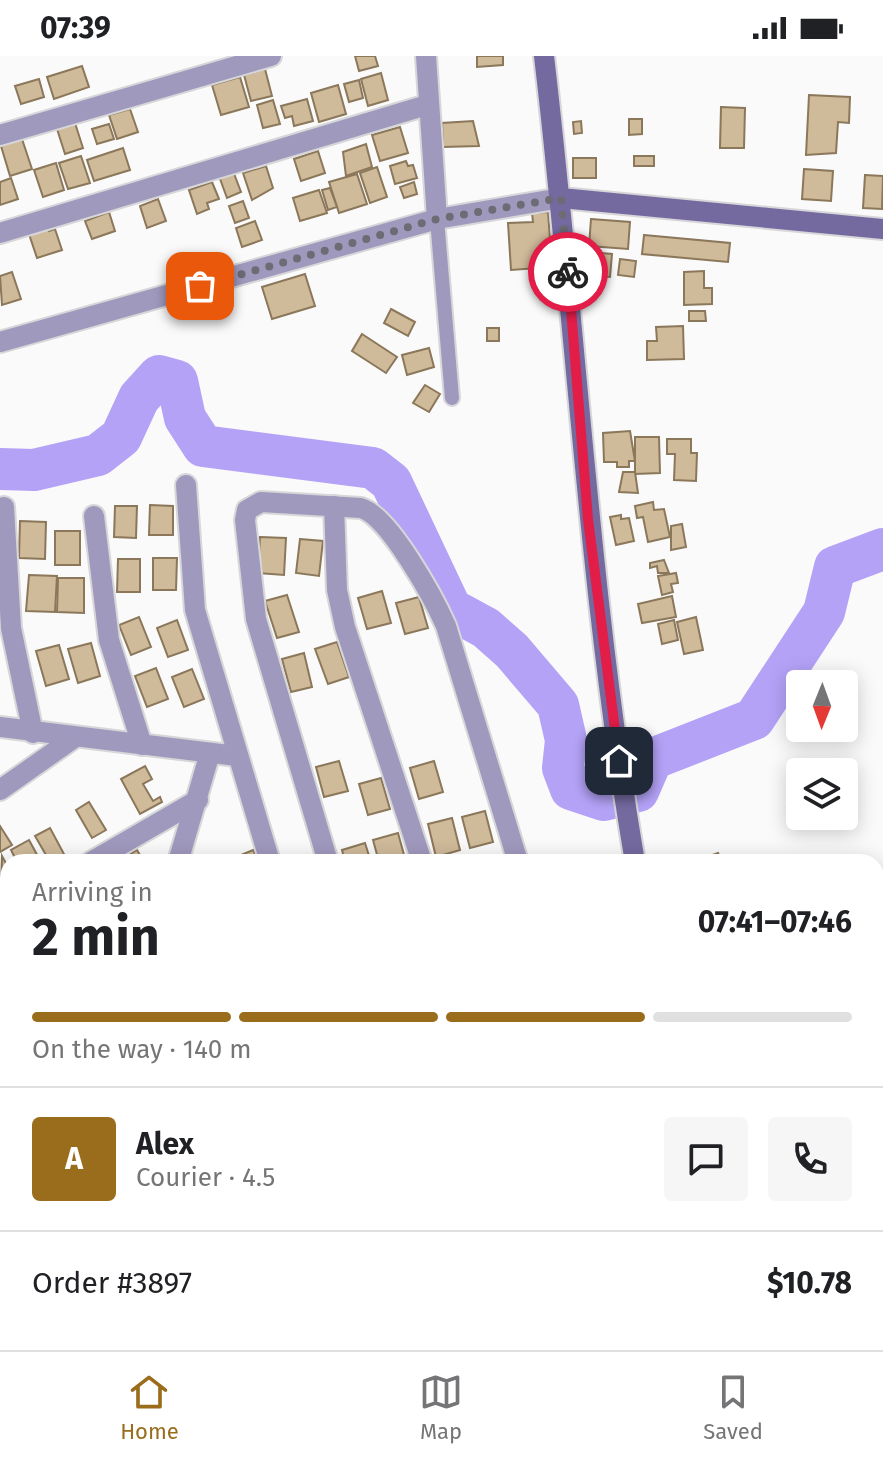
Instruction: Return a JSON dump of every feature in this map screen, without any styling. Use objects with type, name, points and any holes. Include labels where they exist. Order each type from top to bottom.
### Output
[{"type":"street","points":[[0,135],[271,56]]},
{"type":"street","points":[[426,56],[437,219]]},
{"type":"street","points":[[544,56],[561,198],[590,534],[610,712],[634,854]]},
{"type":"street","points":[[0,233],[427,105]]},
{"type":"street","points":[[0,342],[437,219],[561,198],[883,229]]},
{"type":"street","points":[[186,485],[195,610],[268,854]]},
{"type":"street","points":[[326,854],[256,619],[245,520],[247,510],[261,502],[361,508],[375,515],[435,601],[446,626],[516,854]]},
{"type":"street","points":[[334,506],[337,590],[345,627],[419,854]]},
{"type":"street","points":[[4,507],[11,628],[33,733]]},
{"type":"street","points":[[94,516],[109,640],[142,745]]},
{"type":"street","points":[[0,727],[237,756]]},
{"type":"street","points":[[0,790],[74,738]]},
{"type":"street","points":[[181,854],[210,753]]},
{"type":"street","points":[[105,854],[198,800]]},
{"type":"lane","points":[[437,219],[452,398]]},
{"type":"building","points":[[355,56],[375,56],[378,66],[359,71]]},
{"type":"building","points":[[477,56],[503,56],[503,65],[477,67]]},
{"type":"building","points":[[82,66],[89,87],[54,99],[47,77]]},
{"type":"building","points":[[265,69],[272,96],[251,101],[244,75]]},
{"type":"building","points":[[381,73],[388,100],[368,106],[361,79]]},
{"type":"building","points":[[240,77],[249,107],[221,115],[212,85]]},
{"type":"building","points":[[39,79],[44,97],[21,104],[15,86]]},
{"type":"building","points":[[359,80],[363,98],[349,102],[344,84]]},
{"type":"building","points":[[338,85],[346,114],[319,122],[311,93]]},
{"type":"building","points":[[809,95],[850,97],[849,123],[838,122],[836,153],[806,155]]},
{"type":"building","points":[[307,99],[313,121],[294,126],[292,116],[285,118],[281,106]]},
{"type":"building","points":[[273,100],[280,124],[263,128],[257,105]]},
{"type":"building","points":[[721,107],[745,108],[744,148],[720,148]]},
{"type":"building","points":[[130,109],[138,132],[117,139],[109,115]]},
{"type":"building","points":[[629,119],[642,119],[642,134],[629,135]]},
{"type":"building","points":[[473,121],[479,146],[443,147],[442,123]]},
{"type":"building","points":[[581,121],[582,133],[574,134],[573,122]]},
{"type":"building","points":[[75,123],[83,148],[65,154],[57,129]]},
{"type":"building","points":[[109,124],[114,139],[97,144],[92,129]]},
{"type":"building","points":[[400,127],[408,153],[380,161],[372,135]]},
{"type":"building","points":[[22,139],[32,169],[10,176],[1,146]]},
{"type":"building","points":[[366,144],[372,167],[346,176],[343,152]]},
{"type":"building","points":[[123,148],[130,170],[94,181],[87,160]]},
{"type":"building","points":[[318,151],[325,173],[301,181],[294,159]]},
{"type":"building","points":[[81,156],[90,183],[68,189],[59,163]]},
{"type":"building","points":[[634,156],[654,156],[654,166],[634,166]]},
{"type":"building","points":[[573,158],[596,158],[596,178],[573,178]]},
{"type":"building","points":[[406,161],[408,166],[413,165],[417,178],[395,184],[390,166]]},
{"type":"building","points":[[56,163],[64,190],[43,197],[34,170]]},
{"type":"building","points":[[266,166],[273,188],[252,200],[243,173]]},
{"type":"building","points":[[377,167],[387,197],[370,203],[360,173]]},
{"type":"building","points":[[804,169],[833,171],[831,201],[802,199]]},
{"type":"building","points":[[233,171],[241,192],[227,198],[219,176]]},
{"type":"building","points":[[357,174],[367,204],[339,213],[329,182]]},
{"type":"building","points":[[865,175],[883,176],[882,209],[863,208]]},
{"type":"building","points":[[11,178],[18,199],[0,205],[0,182]]},
{"type":"building","points":[[212,182],[219,199],[207,203],[209,209],[197,214],[189,190]]},
{"type":"building","points":[[414,182],[417,194],[404,198],[400,187]]},
{"type":"building","points":[[330,188],[337,207],[328,210],[322,190]]},
{"type":"building","points":[[319,190],[327,213],[300,221],[293,198]]},
{"type":"building","points":[[158,199],[166,221],[147,228],[140,206]]},
{"type":"building","points":[[243,201],[249,218],[235,223],[229,206]]},
{"type":"building","points":[[109,212],[115,231],[92,239],[85,221]]},
{"type":"building","points":[[548,212],[552,267],[511,270],[508,223],[533,222],[532,213]]},
{"type":"building","points":[[591,219],[630,222],[628,249],[589,246]]},
{"type":"building","points":[[255,221],[262,240],[242,247],[236,228]]},
{"type":"building","points":[[46,224],[49,231],[55,229],[62,250],[37,258],[28,231]]},
{"type":"building","points":[[644,235],[730,243],[728,262],[642,254]]},
{"type":"building","points":[[601,253],[612,254],[610,277],[598,276]]},
{"type":"building","points":[[620,259],[636,261],[634,277],[618,275]]},
{"type":"building","points":[[704,271],[704,288],[712,288],[712,304],[684,305],[684,272]]},
{"type":"building","points":[[12,272],[21,299],[2,305],[0,276]]},
{"type":"building","points":[[305,274],[315,306],[272,319],[262,287]]},
{"type":"building","points":[[391,309],[415,322],[408,336],[384,323]]},
{"type":"building","points":[[689,311],[705,311],[706,321],[689,321]]},
{"type":"building","points":[[683,326],[684,359],[647,360],[647,341],[657,341],[656,327]]},
{"type":"building","points":[[487,328],[499,328],[499,341],[487,341]]},
{"type":"building","points":[[362,334],[397,357],[386,373],[352,351]]},
{"type":"building","points":[[429,348],[434,367],[407,375],[402,355]]},
{"type":"building","points":[[425,385],[440,394],[429,412],[413,403]]},
{"type":"building","points":[[630,431],[635,461],[629,461],[629,467],[617,467],[617,462],[604,462],[603,433]]},
{"type":"building","points":[[635,437],[659,437],[660,473],[635,474]]},
{"type":"building","points":[[667,439],[691,439],[691,453],[697,453],[696,481],[674,480],[675,454],[667,454]]},
{"type":"building","points":[[623,472],[635,472],[638,493],[619,492]]},
{"type":"building","points":[[653,502],[654,510],[664,509],[670,537],[648,542],[643,517],[637,518],[635,506]]},
{"type":"building","points":[[150,505],[173,506],[173,535],[149,535]]},
{"type":"building","points":[[115,506],[137,506],[136,538],[114,537]]},
{"type":"building","points":[[621,515],[621,519],[629,518],[634,541],[616,545],[610,517]]},
{"type":"building","points":[[20,521],[46,522],[45,559],[19,558]]},
{"type":"building","points":[[682,524],[686,547],[671,550],[671,526]]},
{"type":"building","points":[[55,531],[80,531],[80,565],[55,565]]},
{"type":"building","points":[[260,537],[286,538],[284,575],[258,573]]},
{"type":"building","points":[[300,539],[323,541],[319,576],[296,573]]},
{"type":"building","points":[[153,558],[177,558],[176,590],[153,590]]},
{"type":"building","points":[[118,559],[140,559],[140,592],[117,592]]},
{"type":"building","points":[[664,560],[669,573],[658,573],[657,566],[650,568],[650,563]]},
{"type":"building","points":[[676,573],[678,583],[671,584],[673,592],[662,595],[658,576]]},
{"type":"building","points":[[29,575],[57,576],[55,612],[26,611]]},
{"type":"building","points":[[58,578],[84,578],[84,613],[57,612]]},
{"type":"building","points":[[382,591],[391,623],[367,629],[358,598]]},
{"type":"building","points":[[287,595],[299,632],[277,638],[265,601]]},
{"type":"building","points":[[672,596],[676,617],[642,623],[638,604]]},
{"type":"building","points":[[419,597],[428,628],[405,634],[396,603]]},
{"type":"building","points":[[139,617],[151,647],[131,655],[119,625]]},
{"type":"building","points":[[696,617],[703,650],[684,654],[677,622]]},
{"type":"building","points":[[177,620],[188,650],[168,657],[157,628]]},
{"type":"building","points":[[674,620],[678,640],[662,644],[658,624]]},
{"type":"building","points":[[337,642],[349,677],[328,684],[315,649]]},
{"type":"building","points":[[91,643],[100,676],[78,683],[68,649]]},
{"type":"building","points":[[59,645],[69,679],[46,686],[36,651]]},
{"type":"building","points":[[304,653],[312,687],[291,692],[282,659]]},
{"type":"building","points":[[156,668],[168,699],[147,707],[135,676]]},
{"type":"building","points":[[192,669],[204,699],[184,707],[172,677]]},
{"type":"building","points":[[339,761],[348,791],[324,797],[316,767]]},
{"type":"building","points":[[434,761],[443,792],[419,799],[410,768]]},
{"type":"building","points":[[145,766],[152,779],[143,784],[153,801],[160,797],[162,802],[140,814],[121,779]]},
{"type":"building","points":[[381,778],[390,809],[368,815],[359,784]]},
{"type":"building","points":[[89,802],[106,830],[92,838],[76,810]]},
{"type":"building","points":[[485,811],[493,842],[470,848],[462,817]]},
{"type":"building","points":[[452,818],[460,850],[435,854],[428,824]]},
{"type":"building","points":[[0,826],[12,845],[0,852]]},
{"type":"building","points":[[50,828],[64,854],[45,854],[35,836]]},
{"type":"building","points":[[398,833],[404,854],[377,854],[373,840]]},
{"type":"building","points":[[29,840],[37,854],[13,854],[11,850]]},
{"type":"building","points":[[365,843],[368,854],[343,854],[342,850]]},
{"type":"waterway","points":[[0,469],[34,470],[98,455],[121,437],[139,398],[159,376],[177,381],[185,418],[203,446],[373,468],[391,482],[451,609],[486,628],[512,651],[558,705],[566,740],[563,768],[571,789],[604,800],[638,791],[652,759],[754,719],[824,612],[835,567],[883,549]]},
{"type":"way so far","points":[[200,286],[437,219],[561,198],[568,272]]},
{"type":"route","points":[[568,272],[588,519],[610,712],[619,761]]}]
